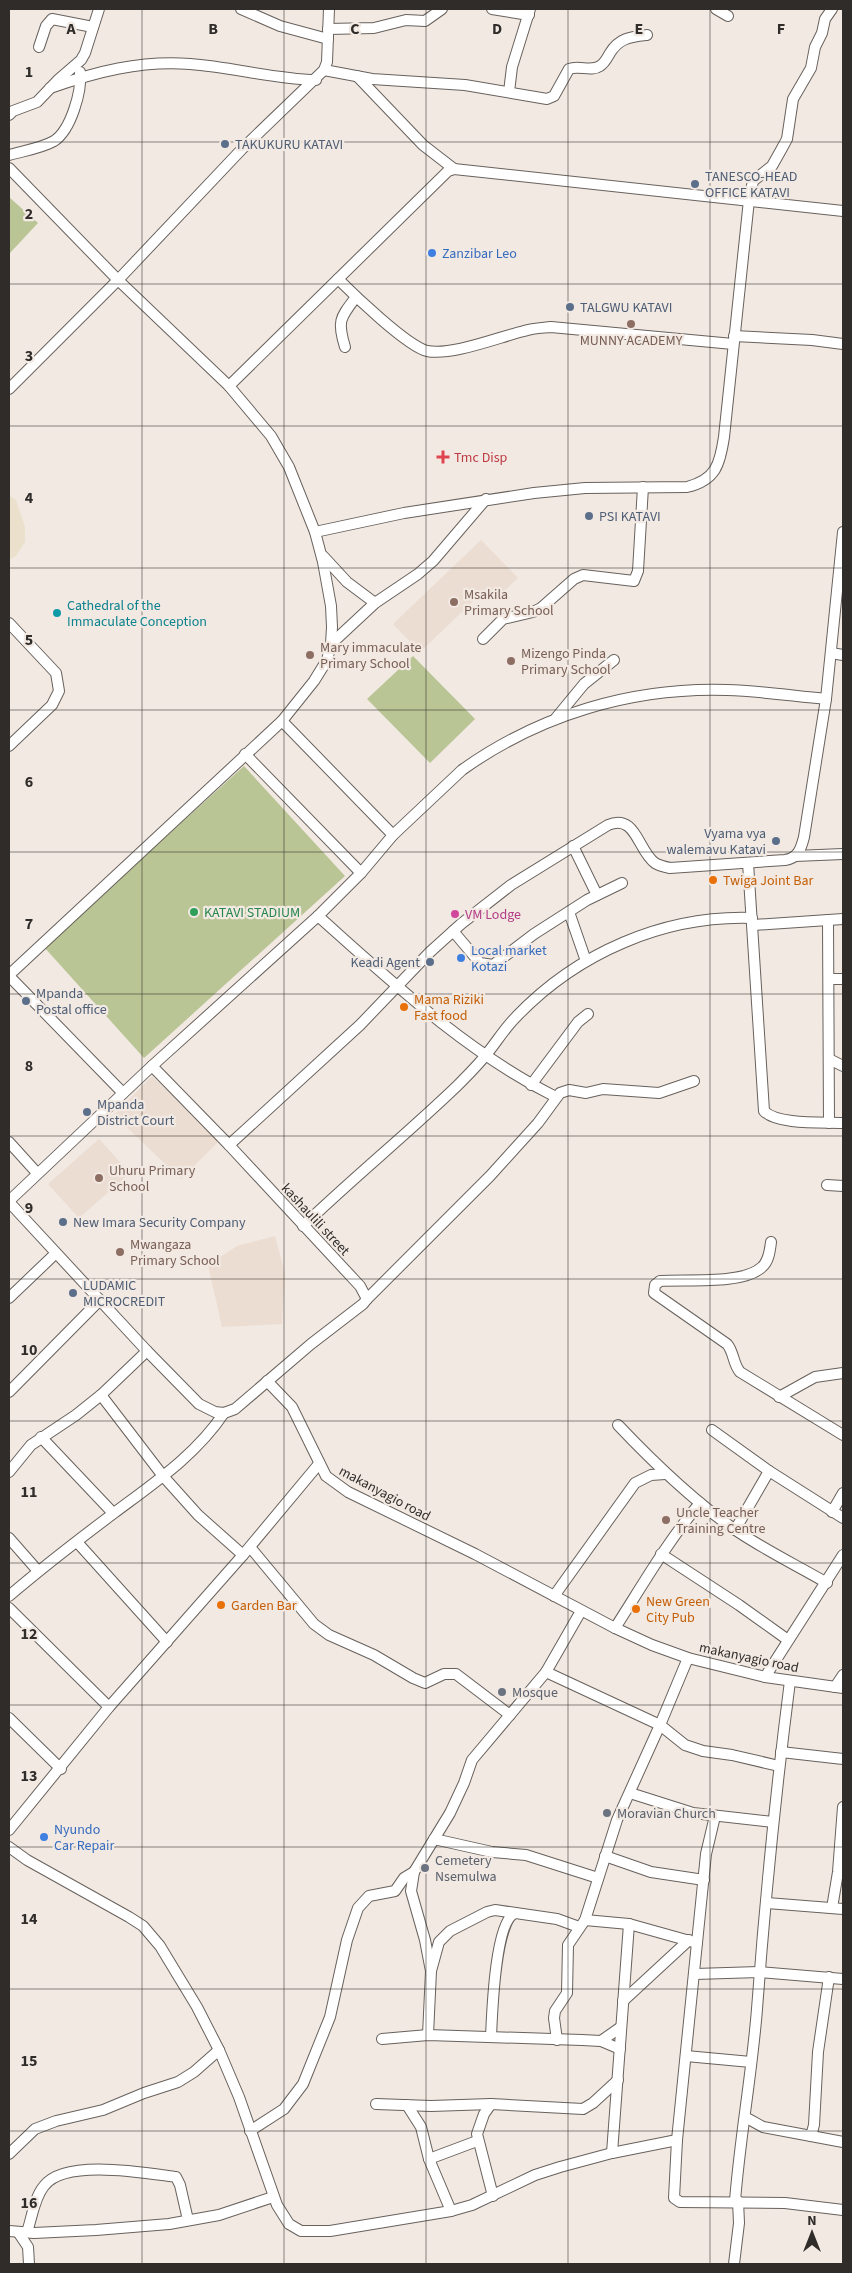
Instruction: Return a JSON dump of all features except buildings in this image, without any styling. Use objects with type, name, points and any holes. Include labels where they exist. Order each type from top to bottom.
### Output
[{"type":"street","points":[[9,115],[13,111],[37,102],[80,61],[85,54],[98,9]]},
{"type":"street","points":[[241,9],[280,26],[328,34],[374,28],[406,20],[426,21],[442,9]]},
{"type":"street","points":[[9,389],[118,280],[242,150],[316,80],[324,70],[327,62],[329,9]]},
{"type":"street","points":[[492,9],[530,12],[512,68],[509,92]]},
{"type":"street","points":[[716,9],[728,16]]},
{"type":"street","points":[[315,532],[486,499],[585,488],[687,487],[707,479],[716,468],[724,436],[749,200],[753,181],[772,166],[787,138],[793,99],[811,68],[815,47],[822,33],[824,19],[832,9]]},
{"type":"street","points":[[39,47],[46,26],[52,19],[93,28]]},
{"type":"street","points":[[324,70],[372,79],[420,83],[441,82],[547,99],[554,96],[569,69],[574,67],[595,68],[604,63],[614,46],[625,38],[647,35]]},
{"type":"street","points":[[9,155],[54,141],[63,132],[77,99],[81,77],[80,61]]},
{"type":"street","points":[[50,88],[81,77],[147,64],[190,64],[286,79],[316,80]]},
{"type":"street","points":[[356,75],[424,145],[454,169]]},
{"type":"street","points":[[9,168],[118,280],[229,386],[271,436],[289,467],[315,532],[331,606],[331,644],[327,660],[314,681],[282,721],[9,976],[122,1094]]},
{"type":"street","points":[[229,386],[448,171],[454,169],[843,211]]},
{"type":"street","points":[[338,279],[356,297],[413,344],[427,351],[471,346],[527,330],[551,327],[734,340],[812,340],[843,344]]},
{"type":"street","points":[[345,347],[339,326],[341,317],[356,297]]},
{"type":"street","points":[[483,639],[503,619],[533,612],[541,608],[574,579],[583,575],[634,581],[638,571],[643,487]]},
{"type":"street","points":[[331,644],[375,603],[418,574],[433,561],[486,499]]},
{"type":"street","points":[[796,856],[801,849],[804,838],[826,700],[843,532]]},
{"type":"street","points":[[321,553],[347,582],[375,603]]},
{"type":"street","points":[[9,623],[56,673],[59,691],[52,706],[9,746]]},
{"type":"street","points":[[831,653],[843,655]]},
{"type":"street","points":[[556,718],[584,684],[614,660]]},
{"type":"street","points":[[694,1081],[659,1093],[599,1089],[581,1093],[568,1090],[560,1092],[538,1123],[490,1176],[363,1304],[235,1409],[224,1413],[208,1410],[199,1404],[55,1254],[9,1201],[37,1172],[318,916],[361,873],[393,835],[468,766],[526,732],[556,718],[584,708],[614,701],[675,691],[727,690],[826,700]]},
{"type":"street","points":[[282,721],[393,835]]},
{"type":"street","points":[[245,754],[361,873]]},
{"type":"street","points":[[229,1145],[340,1044],[397,987],[418,963],[453,931],[511,885],[608,825],[620,823],[630,827],[654,862],[670,868],[786,860],[796,856],[843,854]]},
{"type":"street","points":[[804,838],[809,850],[822,856]]},
{"type":"street","points":[[573,846],[597,895]]},
{"type":"street","points":[[748,863],[764,1111],[769,1116],[777,1118],[843,1123]]},
{"type":"street","points":[[453,931],[480,963],[493,965],[534,934],[597,895],[622,883]]},
{"type":"street","points":[[569,912],[586,961]]},
{"type":"street","points":[[318,916],[397,987],[485,1056],[531,1085],[556,1097]]},
{"type":"street","points":[[303,1226],[452,1090],[485,1056],[514,1019],[534,999],[586,961],[623,942],[668,927],[705,918],[753,921],[843,919]]},
{"type":"street","points":[[828,920],[829,1122]]},
{"type":"street","points":[[829,979],[843,979]]},
{"type":"street","points":[[531,1085],[578,1022],[588,1014]]},
{"type":"street","points":[[829,1059],[843,1066]]},
{"type":"street","name":"kashaulili street","points":[[152,1066],[229,1145],[360,1286],[367,1299]]},
{"type":"street","points":[[9,1142],[37,1172]]},
{"type":"street","points":[[827,1185],[843,1186]]},
{"type":"street","points":[[771,1242],[768,1258],[763,1266],[752,1274],[710,1281],[660,1281],[657,1282],[653,1290],[656,1295],[727,1344],[740,1372],[843,1435]]},
{"type":"street","points":[[9,1298],[55,1254]]},
{"type":"street","points":[[9,1392],[100,1300]]},
{"type":"street","points":[[11,1464],[41,1437],[69,1420],[101,1395],[147,1351]]},
{"type":"street","points":[[779,1397],[815,1377],[843,1373]]},
{"type":"street","name":"makanyagio road","points":[[267,1381],[292,1407],[318,1465],[326,1476],[348,1492],[615,1628],[688,1658],[765,1678],[839,1688]]},
{"type":"street","points":[[101,1395],[128,1432],[198,1515],[243,1555]]},
{"type":"street","points":[[9,1596],[38,1571],[164,1476],[211,1432],[224,1413]]},
{"type":"street","points":[[618,1425],[665,1474],[735,1530],[827,1582]]},
{"type":"street","points":[[712,1430],[769,1471],[843,1518]]},
{"type":"street","points":[[41,1437],[113,1513]]},
{"type":"street","points":[[9,1830],[110,1707],[243,1555],[318,1465]]},
{"type":"street","points":[[735,1530],[769,1471]]},
{"type":"street","points":[[554,1596],[635,1483],[651,1475],[665,1474]]},
{"type":"street","points":[[832,1512],[843,1494]]},
{"type":"street","points":[[615,1628],[661,1554],[700,1503]]},
{"type":"street","points":[[9,1538],[38,1571]]},
{"type":"street","points":[[76,1542],[167,1642]]},
{"type":"street","points":[[250,1546],[321,1630],[357,1649],[382,1659],[421,1681],[428,1682],[444,1674],[456,1674],[510,1716]]},
{"type":"street","points":[[661,1554],[739,1605],[788,1640]]},
{"type":"street","points":[[765,1678],[843,1555]]},
{"type":"street","points":[[9,1608],[110,1707]]},
{"type":"street","points":[[431,1971],[425,1940],[411,1891],[414,1872],[464,1783],[472,1760],[546,1672],[581,1611]]},
{"type":"street","points":[[557,2040],[554,2015],[567,1993],[567,1951],[571,1939],[582,1924],[617,1820],[660,1726],[688,1658]]},
{"type":"street","points":[[546,1672],[660,1726],[685,1745],[703,1751],[732,1755],[779,1766]]},
{"type":"street","points":[[839,1688],[843,1675]]},
{"type":"street","points":[[734,2264],[739,2223],[736,2201],[740,2145],[751,2062],[773,1822],[790,1681]]},
{"type":"street","points":[[9,1718],[60,1769]]},
{"type":"street","points":[[781,1752],[843,1759]]},
{"type":"street","points":[[630,1793],[675,1808],[715,1816],[773,1822]]},
{"type":"street","points":[[832,1908],[842,1843],[843,1807]]},
{"type":"street","points":[[715,1816],[706,1854],[704,1880],[693,1942],[695,1974],[677,2140],[674,2198],[680,2202],[736,2201],[785,2203],[843,2210]]},
{"type":"street","points":[[434,1839],[492,1852],[526,1854],[598,1878]]},
{"type":"street","points":[[9,1847],[27,1860],[143,1926],[160,1946],[220,2050],[239,2097],[273,2197],[289,2224],[301,2231],[312,2232],[411,2219],[472,2206],[535,2175],[612,2153],[677,2140]]},
{"type":"street","points":[[605,1856],[651,1872],[704,1880]]},
{"type":"street","points":[[250,2131],[284,2109],[303,2084],[330,2017],[347,1940],[358,1908],[369,1896],[395,1891],[404,1878],[414,1872]]},
{"type":"street","points":[[767,1903],[843,1909]]},
{"type":"street","points":[[588,1909],[600,1922]]},
{"type":"street","points":[[428,2035],[431,1971],[439,1942],[450,1931],[491,1911],[515,1912],[582,1924],[600,1922],[629,1924],[693,1942]]},
{"type":"street","points":[[491,2038],[499,1945],[509,1917],[515,1912]]},
{"type":"street","points":[[612,2153],[613,2116],[618,2080],[629,1924]]},
{"type":"street","points":[[623,2001],[693,1942]]},
{"type":"street","points":[[695,1957],[714,1972]]},
{"type":"street","points":[[695,1974],[759,1972],[843,1979]]},
{"type":"street","points":[[811,2136],[814,2125],[818,2052],[829,1977]]},
{"type":"street","points":[[601,2042],[621,2027]]},
{"type":"street","points":[[382,2039],[428,2035],[557,2040],[601,2042],[620,2049]]},
{"type":"street","points":[[9,2154],[34,2129],[56,2121],[103,2110],[138,2095],[178,2082],[194,2072],[220,2050]]},
{"type":"street","points":[[686,2056],[751,2062]]},
{"type":"street","points":[[376,2104],[492,2104],[583,2109],[593,2103],[618,2080]]},
{"type":"street","points":[[492,2104],[480,2122],[477,2141],[493,2196]]},
{"type":"street","points":[[407,2105],[421,2127],[429,2158],[451,2211]]},
{"type":"street","points":[[745,2117],[760,2126],[843,2142]]},
{"type":"street","points":[[429,2158],[477,2141]]},
{"type":"street","points":[[18,2232],[39,2194],[50,2179],[72,2170],[97,2168],[176,2177],[180,2185],[188,2220]]},
{"type":"street","points":[[18,2232],[96,2230],[169,2224],[219,2215],[273,2197]]},
{"type":"street","points":[[18,2232],[28,2247],[29,2264]]},
{"type":"shaded area","points":[[9,495],[16,500],[25,527],[25,542],[16,556],[9,560]]},
{"type":"shaded area","points":[[481,540],[518,578],[496,599],[486,589],[420,652],[393,624]]},
{"type":"shaded area","points":[[152,1076],[219,1141],[181,1179],[114,1115]]},
{"type":"shaded area","points":[[99,1139],[130,1173],[79,1218],[48,1184]]},
{"type":"shaded area","points":[[275,1236],[285,1273],[282,1324],[222,1327],[208,1265],[237,1246]]},
{"type":"green space","points":[[9,197],[38,223],[9,254]]},
{"type":"green space","points":[[413,656],[475,719],[430,763],[367,699]]},
{"type":"green space","name":"KATAVI STADIUM","points":[[244,766],[345,876],[144,1058],[44,947]]},
{"type":"place","name":"TAKUKURU KATAVI","points":[[225,144]]},
{"type":"place","name":"TANESCO-HEAD OFFICE KATAVI","points":[[695,184]]},
{"type":"place","name":"Zanzibar Leo","points":[[432,253]]},
{"type":"place","name":"TALGWU KATAVI","points":[[570,307]]},
{"type":"place","name":"MUNNY ACADEMY","points":[[631,324]]},
{"type":"place","name":"Tmc Disp","points":[[443,457]]},
{"type":"place","name":"PSI KATAVI","points":[[589,516]]},
{"type":"place","name":"Msakila Primary School","points":[[454,602]]},
{"type":"place","name":"Cathedral of the Immaculate Conception","points":[[57,613]]},
{"type":"place","name":"Mary immaculate Primary School","points":[[310,655]]},
{"type":"place","name":"Mizengo Pinda Primary School","points":[[511,661]]},
{"type":"place","name":"Vyama vya walemavu Katavi","points":[[776,841]]},
{"type":"place","name":"Twiga Joint Bar","points":[[713,880]]},
{"type":"place","name":"KATAVI STADIUM","points":[[194,912]]},
{"type":"place","name":"VM Lodge","points":[[455,914]]},
{"type":"place","name":"Local market Kotazi","points":[[461,958]]},
{"type":"place","name":"Keadi Agent","points":[[430,962]]},
{"type":"place","name":"Mpanda Postal office","points":[[26,1001]]},
{"type":"place","name":"Mama Riziki Fast food","points":[[404,1007]]},
{"type":"place","name":"Mpanda District Court","points":[[87,1112]]},
{"type":"place","name":"Uhuru Primary School","points":[[99,1178]]},
{"type":"place","name":"New Imara Security Company","points":[[63,1222]]},
{"type":"place","name":"Mwangaza Primary School","points":[[120,1252]]},
{"type":"place","name":"LUDAMIC MICROCREDIT","points":[[73,1293]]},
{"type":"place","name":"Uncle Teacher Training Centre","points":[[666,1520]]},
{"type":"place","name":"Garden Bar","points":[[221,1605]]},
{"type":"place","name":"New Green City Pub","points":[[636,1609]]},
{"type":"place","name":"Mosque","points":[[502,1692]]},
{"type":"place","name":"Moravian Church","points":[[607,1813]]},
{"type":"place","name":"Nyundo Car Repair","points":[[44,1837]]},
{"type":"place","name":"Cemetery Nsemulwa","points":[[425,1868]]}]
